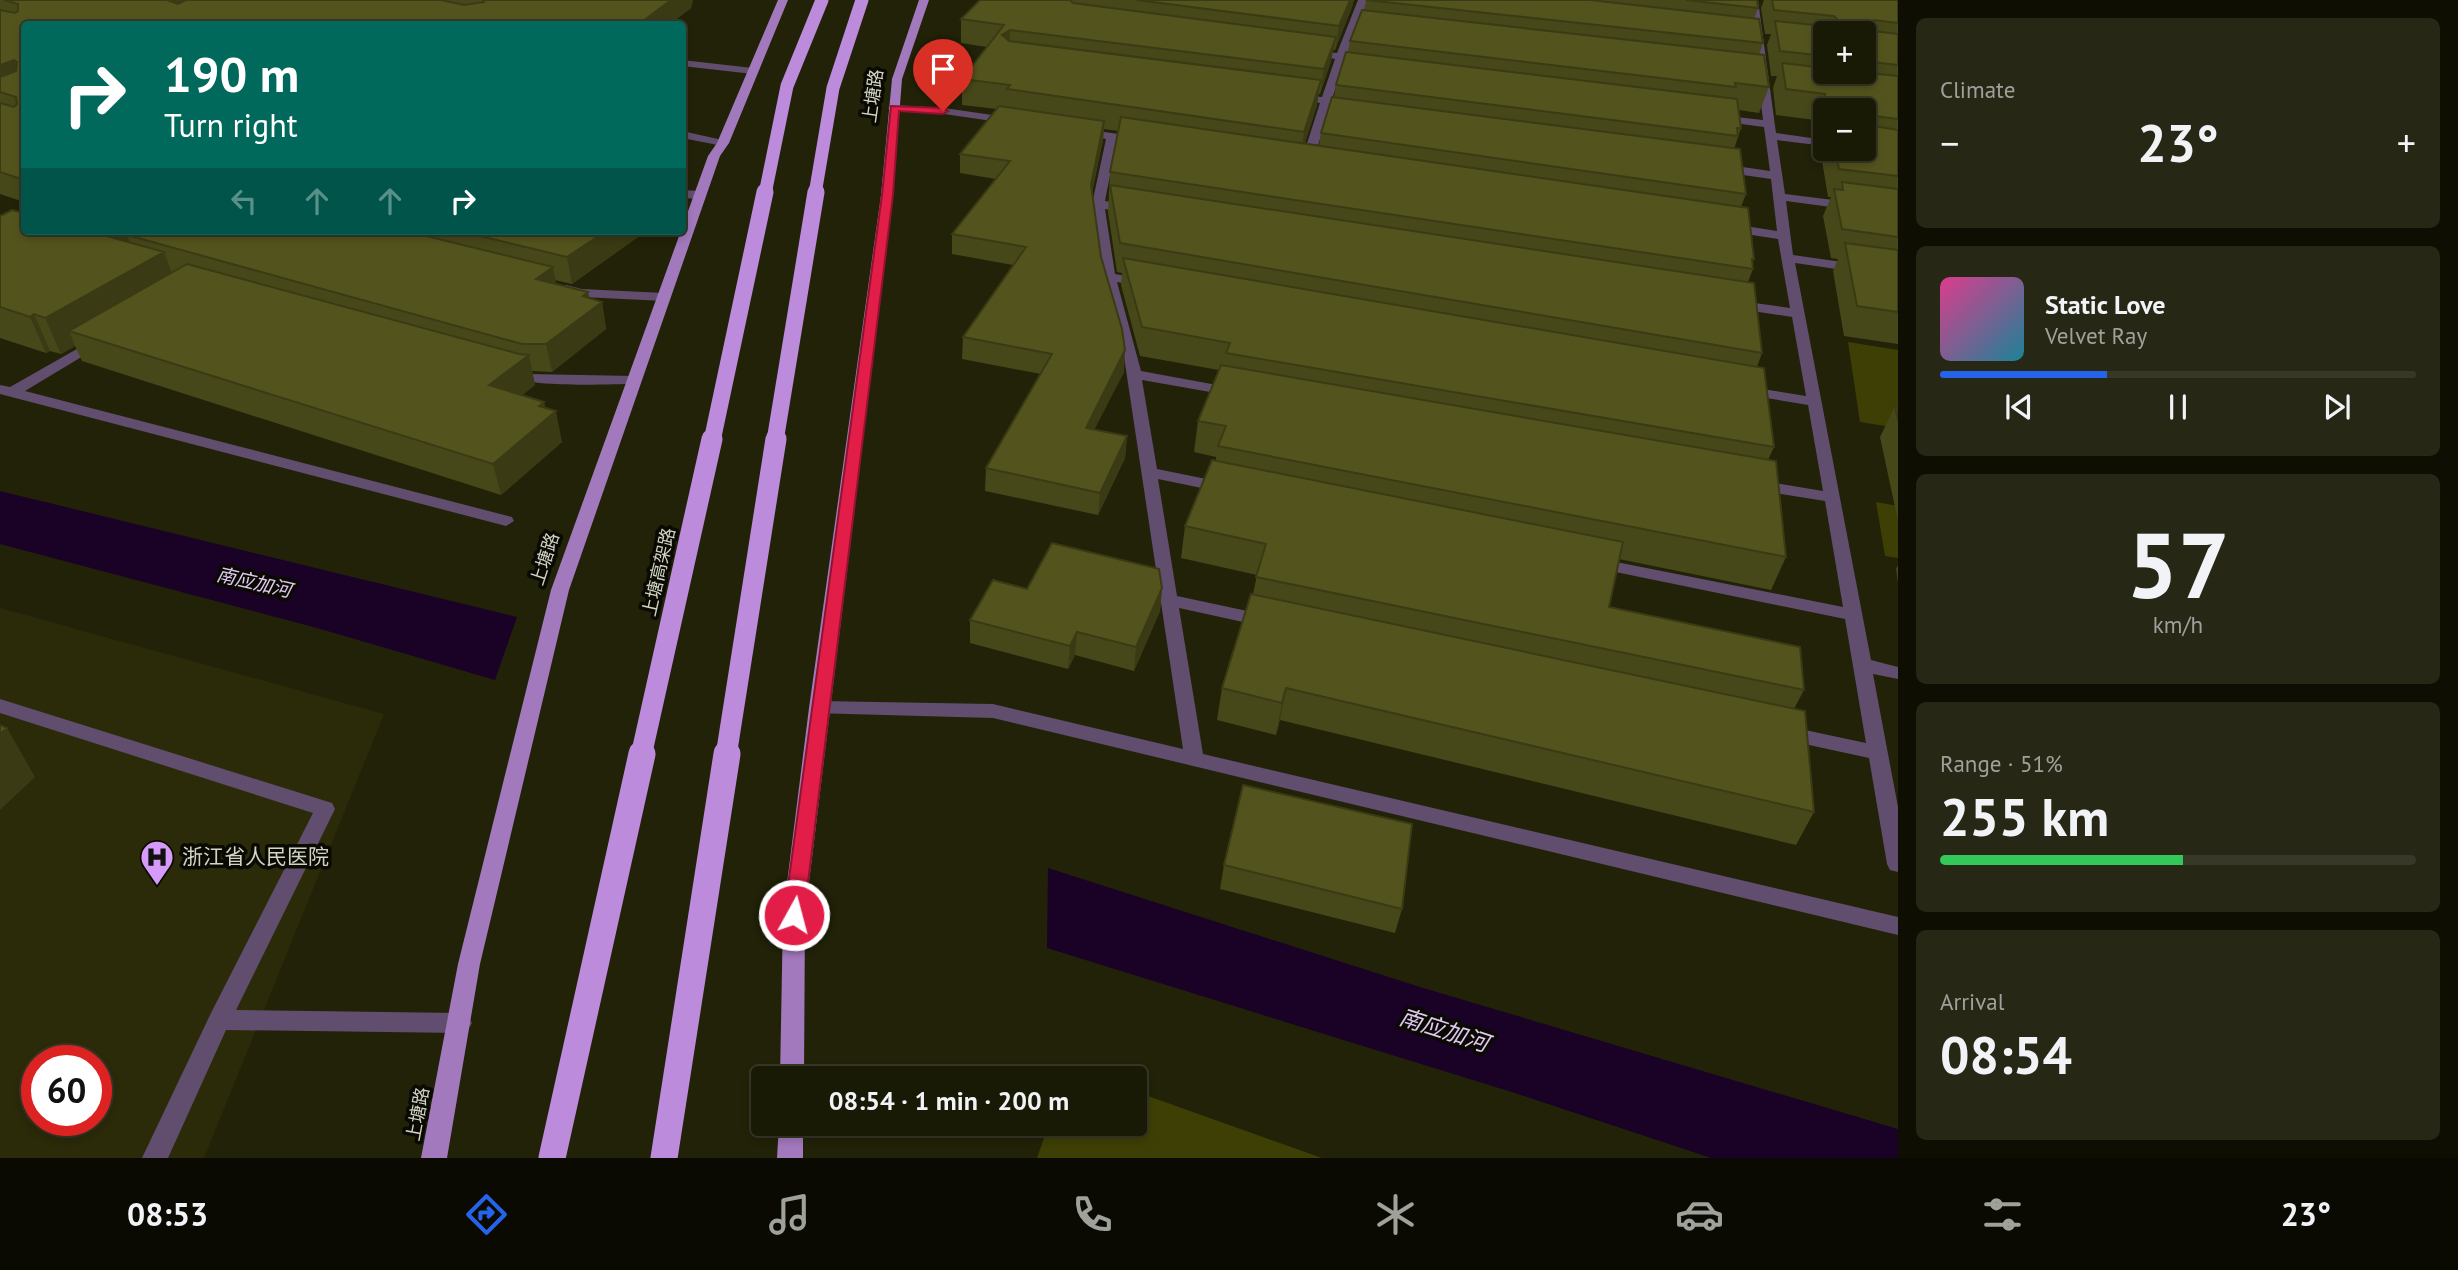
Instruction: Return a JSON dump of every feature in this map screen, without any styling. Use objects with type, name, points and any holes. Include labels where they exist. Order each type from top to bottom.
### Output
[{"type":"highway","name":"上塘高架路","points":[[552,1158],[736,331],[787,86],[822,0]]},
{"type":"highway","points":[[664,1158],[828,115],[833,88],[862,0]]},
{"type":"main road","name":"上塘路","points":[[686,213],[691,194],[723,143],[783,0]]},
{"type":"main road","name":"上塘路","points":[[792,1066],[794,915],[819,708],[887,195],[897,79],[923,0]]},
{"type":"main road","name":"上塘路","points":[[434,1158],[469,964],[560,590],[664,297],[680,235]]},
{"type":"main road","points":[[790,1158],[791,1136]]},
{"type":"street","points":[[1319,167],[1299,164],[1322,116],[1352,28],[1358,1]]},
{"type":"street","points":[[1754,1],[1787,258],[1879,753],[1893,807],[1898,864]]},
{"type":"street","points":[[1352,28],[1366,30]]},
{"type":"street","points":[[1301,52],[1342,57]]},
{"type":"street","points":[[686,63],[753,71]]},
{"type":"street","points":[[1336,70],[1350,72]]},
{"type":"street","points":[[1285,96],[1326,101]]},
{"type":"street","points":[[894,108],[943,111],[1021,122]]},
{"type":"street","points":[[1322,116],[1336,118]]},
{"type":"street","points":[[1702,116],[1813,140]]},
{"type":"street","points":[[1073,130],[1150,142]]},
{"type":"street","points":[[686,135],[723,143]]},
{"type":"street","points":[[1112,136],[1098,204],[1109,277],[1130,350],[1194,758]]},
{"type":"street","points":[[1708,167],[1777,176]]},
{"type":"street","points":[[1780,197],[1898,212]]},
{"type":"street","points":[[1098,204],[1153,212]]},
{"type":"street","points":[[1716,225],[1785,236]]},
{"type":"street","points":[[1787,258],[1898,274]]},
{"type":"street","points":[[1109,277],[1163,287]]},
{"type":"street","points":[[556,286],[582,293],[664,297]]},
{"type":"street","points":[[1719,302],[1799,314]]},
{"type":"street","points":[[6,390],[115,331]]},
{"type":"street","points":[[500,370],[526,377],[634,380]]},
{"type":"street","points":[[1134,374],[1244,394]]},
{"type":"street","points":[[1734,388],[1815,402]]},
{"type":"street","points":[[6,390],[506,521]]},
{"type":"street","points":[[1149,472],[1244,491]]},
{"type":"street","points":[[1737,481],[1833,498]]},
{"type":"street","points":[[1583,560],[1853,615]]},
{"type":"street","points":[[1169,600],[1278,623]]},
{"type":"street","points":[[1863,665],[1898,673]]},
{"type":"street","points":[[0,706],[324,809],[219,1020],[155,1158]]},
{"type":"street","points":[[819,708],[993,711],[1898,926]]},
{"type":"street","points":[[1769,729],[1879,753]]},
{"type":"street","points":[[219,1020],[460,1023]]},
{"type":"shaded area","points":[[1848,342],[1898,350],[1898,428],[1860,422]]},
{"type":"shaded area","points":[[1876,502],[1898,506],[1898,558],[1885,556]]},
{"type":"shaded area","name":"浙江省人民医院","points":[[0,608],[384,714],[204,1158],[0,1158]]},
{"type":"shaded area","points":[[1147,1096],[1322,1158],[1037,1158],[1045,1136],[1147,1136]]},
{"type":"water","name":"南应加河","points":[[0,491],[517,617],[495,680],[317,628],[0,544]]},
{"type":"water","name":"南应加河","points":[[1048,868],[1420,987],[1898,1129],[1898,1158],[1711,1158],[1518,1094],[1047,948]]},
{"type":"building","points":[[4,0],[167,0],[178,4],[186,0],[441,0],[464,5],[484,2],[483,0],[671,0],[643,21],[21,21],[21,179],[0,172],[0,103],[14,107],[17,104],[16,97],[0,92],[0,77],[16,71],[17,62],[14,60],[0,65],[0,10],[15,13],[18,11],[18,4]]},
{"type":"building","points":[[980,0],[1070,0],[1073,3],[1336,37],[1324,69],[1010,30],[1002,35],[1009,41],[1321,80],[1304,132],[1007,89],[1010,85],[962,79],[1004,25],[961,19]]},
{"type":"building","points":[[1137,0],[1350,0],[1339,26]]},
{"type":"building","points":[[1366,0],[1590,0],[1759,19],[1763,43]]},
{"type":"building","points":[[1686,0],[1757,0],[1758,8]]},
{"type":"building","points":[[1772,0],[1898,0],[1898,23],[1874,20],[1836,21],[1834,16],[1774,10]]},
{"type":"building","points":[[1362,10],[1764,55],[1769,87],[1735,83],[1736,87],[1350,41]]},
{"type":"building","points":[[1775,21],[1813,25],[1813,55],[1780,51]]},
{"type":"building","points":[[1876,31],[1898,34],[1898,65],[1876,62]]},
{"type":"building","points":[[1346,52],[1737,99],[1741,128],[1737,128],[1738,136],[1336,85]]},
{"type":"building","points":[[1782,63],[1813,67],[1813,84],[1876,84],[1876,74],[1898,76],[1898,119],[1876,116],[1876,98],[1826,98],[1825,94],[1786,89]]},
{"type":"building","points":[[1332,97],[1740,149],[1746,194],[1321,133]]},
{"type":"building","points":[[999,106],[1104,121],[1091,185],[1101,257],[1122,329],[1125,350],[1086,428],[1127,436],[1100,493],[986,468],[1052,354],[963,337],[1026,247],[952,234],[1010,161],[960,154]]},
{"type":"building","points":[[1121,117],[1748,208],[1753,269],[1110,172]]},
{"type":"building","points":[[1876,126],[1898,130],[1898,176],[1839,169],[1837,161],[1876,161]]},
{"type":"building","points":[[1842,182],[1898,189],[1898,237],[1842,229],[1834,189],[1843,190]]},
{"type":"building","points":[[1110,185],[1754,283],[1762,353],[1120,243]]},
{"type":"building","points":[[12,210],[21,212],[21,235],[103,235],[164,252],[45,318],[34,314],[30,317],[0,307],[0,216]]},
{"type":"building","points":[[127,235],[422,235],[553,267],[536,279],[588,292],[583,296],[602,302],[546,344],[522,344]]},
{"type":"building","points":[[476,235],[600,235],[567,257]]},
{"type":"building","points":[[1845,243],[1898,250],[1898,312],[1857,306]]},
{"type":"building","points":[[1123,258],[1764,368],[1774,447],[1226,353],[1230,343],[1142,327]]},
{"type":"building","points":[[187,264],[529,355],[489,385],[544,402],[539,406],[556,411],[493,464],[69,331]]},
{"type":"building","points":[[1221,365],[1776,461],[1786,557],[1218,446],[1226,426],[1198,421]]},
{"type":"building","points":[[1212,460],[1623,542],[1609,607],[1800,647],[1804,690],[1256,577],[1266,544],[1185,526]]},
{"type":"building","points":[[1052,543],[1159,569],[1162,588],[1136,647],[1077,632],[1070,646],[970,620],[993,580],[1027,589]]},
{"type":"building","points":[[1251,594],[1805,711],[1814,812],[1286,688],[1282,703],[1222,688]]},
{"type":"building","points":[[0,725],[7,728],[0,734]]},
{"type":"building","points":[[1243,785],[1412,824],[1402,909],[1224,865]]},
{"type":"place","name":"浙江省人民医院","points":[[157,887]]},
{"type":"route","points":[[794,915],[887,195],[894,108],[943,111]]}]
